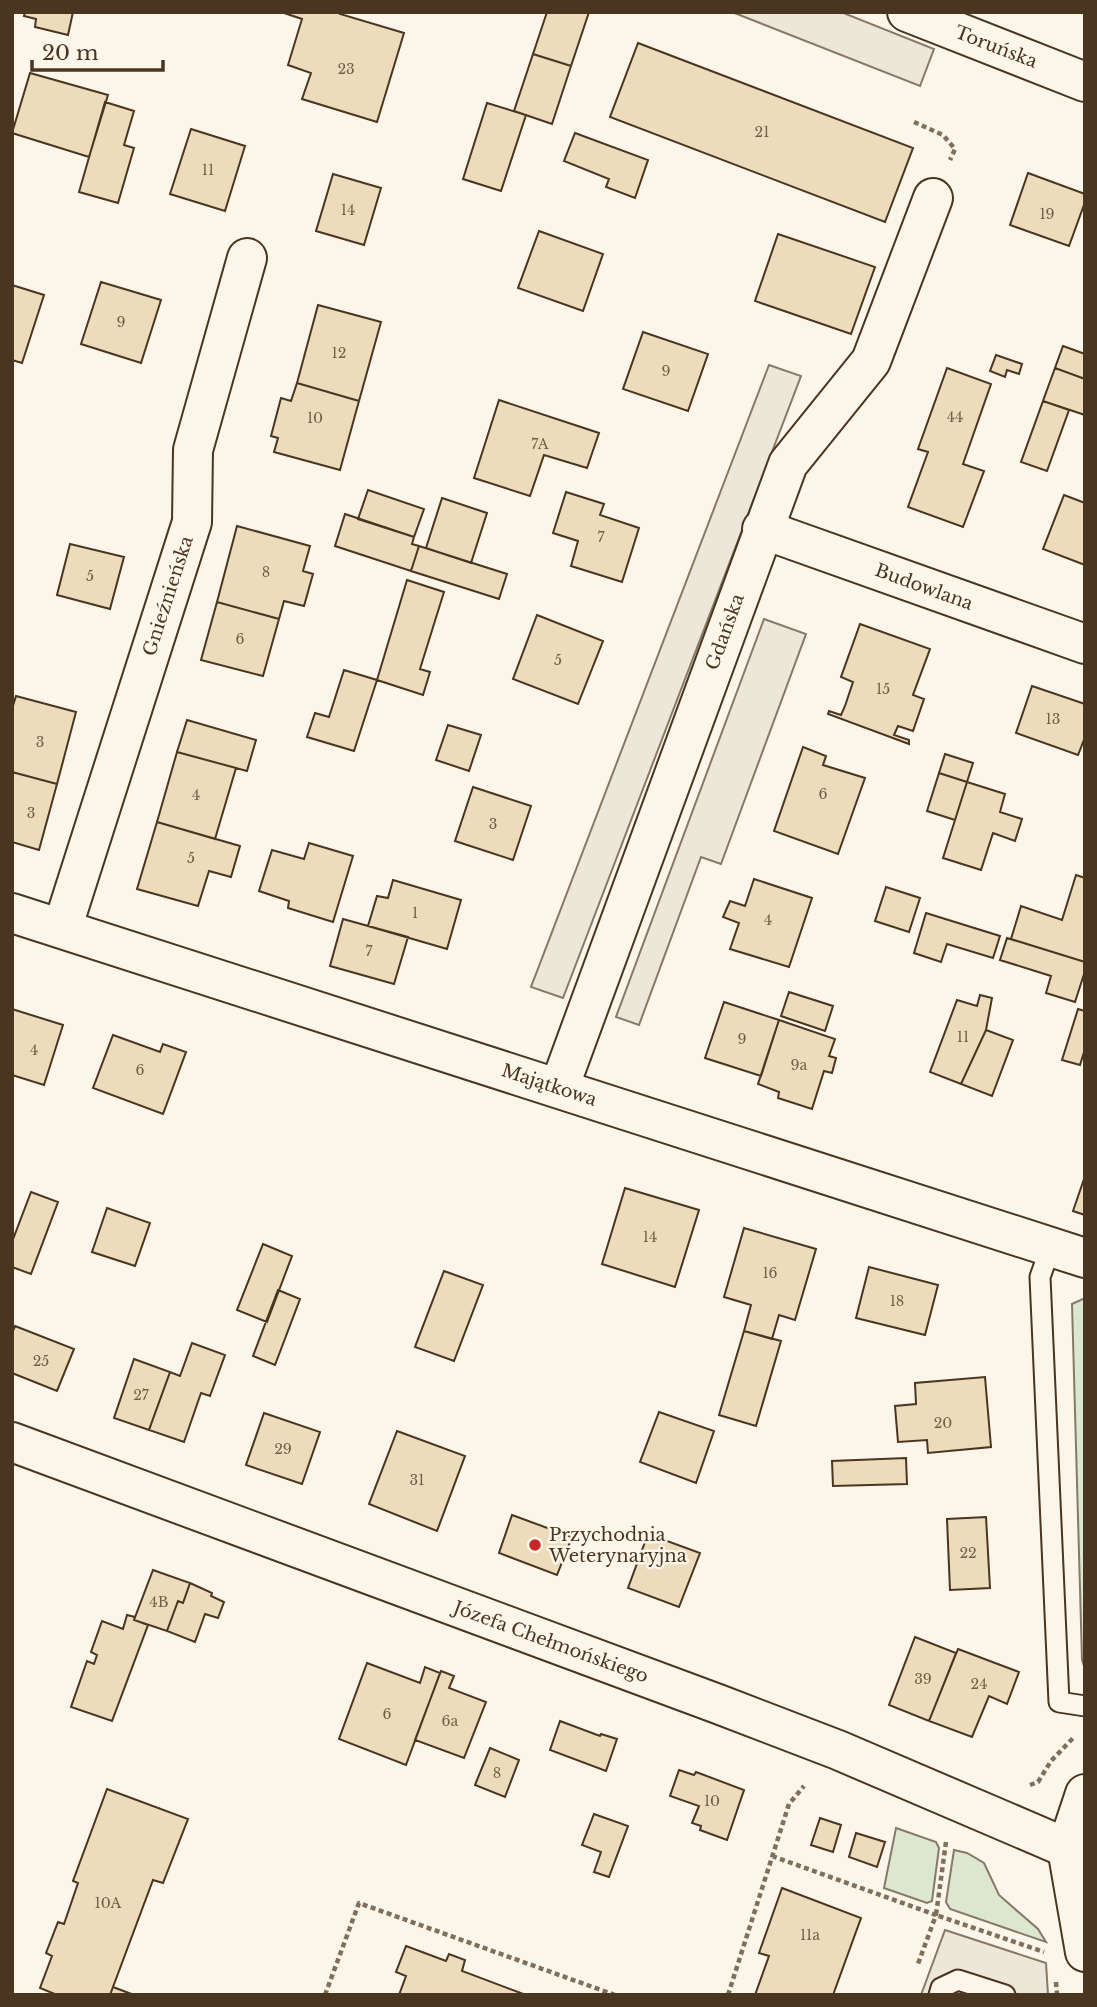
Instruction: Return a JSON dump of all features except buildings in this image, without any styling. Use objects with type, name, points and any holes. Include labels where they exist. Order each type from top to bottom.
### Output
[{"type":"street","name":"Toruńska","points":[[907,12],[1085,82]]},
{"type":"street","name":"Gdańska","points":[[559,1088],[788,464],[871,361],[933,198]]},
{"type":"street","name":"Gnieźnieńska","points":[[62,929],[192,522],[192,450],[247,258]]},
{"type":"street","name":"Budowlana","points":[[762,529],[1085,644]]},
{"type":"street","name":"Majątkowa","points":[[12,913],[1068,1252]]},
{"type":"street","name":"Józefa Chełmońskiego","points":[[12,1443],[730,1708],[1076,1850]]},
{"type":"street","points":[[1069,1954],[1076,1850],[1085,1794]]},
{"type":"lane","points":[[1068,1252],[1040,1277],[1059,1702],[1085,1706]]},
{"type":"lane","points":[[939,1995],[942,1988],[958,1980],[1005,1995]]},
{"type":"path","points":[[1023,1788],[1038,1782],[1051,1761],[1076,1735]]},
{"type":"path","points":[[728,1995],[789,1804],[804,1786]]},
{"type":"path","points":[[915,1972],[936,1915],[947,1837]]},
{"type":"path","points":[[772,1856],[936,1915],[1069,1954]]},
{"type":"path","points":[[325,1995],[359,1903],[615,1995]]},
{"type":"path","points":[[1056,1980],[1058,1995]]},
{"type":"green space","points":[[1085,1298],[1085,1669],[1082,1660],[1072,1304]]},
{"type":"green space","points":[[896,1828],[936,1842],[939,1848],[932,1901],[927,1903],[884,1888]]},
{"type":"green space","points":[[954,1850],[967,1853],[984,1863],[999,1895],[1038,1929],[1046,1942],[950,1909],[946,1902]]},
{"type":"shaded area","points":[[732,12],[841,12],[934,49],[920,86]]},
{"type":"shaded area","points":[[769,365],[801,376],[563,998],[531,987]]},
{"type":"shaded area","points":[[764,619],[806,634],[721,864],[701,857],[639,1025],[616,1017]]},
{"type":"shaded area","points":[[945,1930],[1046,1963],[1048,1995],[921,1995]]},
{"type":"place","name":"Przychodnia Weterynaryjna","points":[[535,1545]]}]
